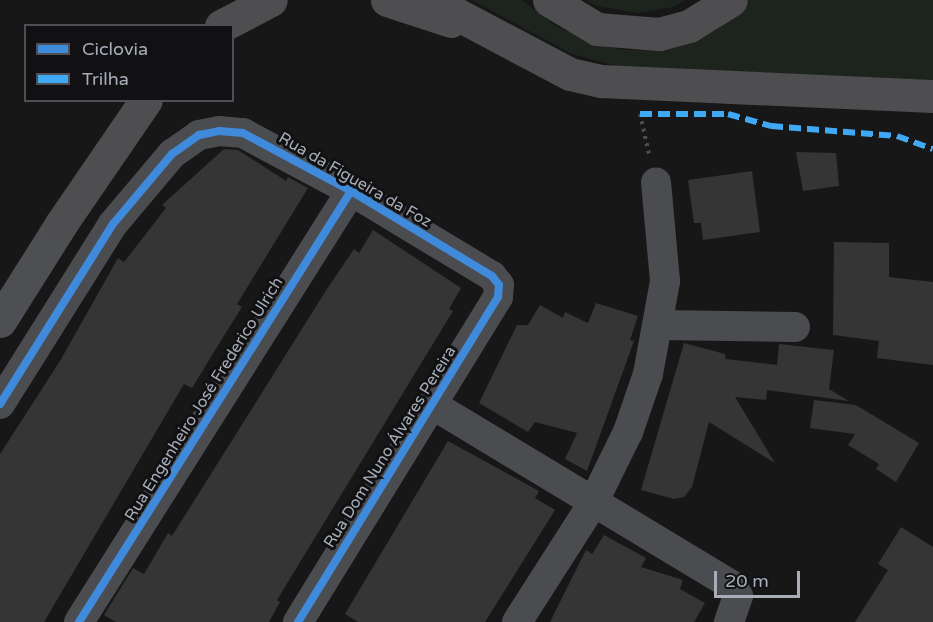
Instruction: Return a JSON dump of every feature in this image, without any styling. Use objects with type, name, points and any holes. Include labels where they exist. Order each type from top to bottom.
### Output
[{"type":"highway","points":[[224,24],[271,0]]},
{"type":"highway","points":[[387,0],[484,31]]},
{"type":"highway","points":[[430,0],[484,31],[570,74],[601,81],[933,96]]},
{"type":"highway","points":[[549,0],[597,29],[659,34],[688,26],[731,0]]},
{"type":"highway","points":[[61,224],[145,102]]},
{"type":"main road","points":[[0,321],[61,224]]},
{"type":"street","name":"Rua da Figueira da Foz","points":[[0,404],[112,224],[172,154],[200,135],[219,131],[243,133],[351,191],[492,276],[499,285]]},
{"type":"street","points":[[517,622],[593,503],[628,432],[659,325],[665,281],[656,182]]},
{"type":"street","name":"Rua Engenheiro José Frederico Ulrich","points":[[79,622],[351,191]]},
{"type":"street","name":"Rua Dom Nuno Álvares Pereira","points":[[298,622],[498,297],[499,285]]},
{"type":"street","points":[[659,325],[795,327]]},
{"type":"street","points":[[433,405],[731,585],[738,596],[729,622]]},
{"type":"path","points":[[640,114],[656,182]]},
{"type":"shaded area","points":[[472,0],[522,0],[556,26],[592,42],[622,50],[664,49],[697,41],[748,0],[933,0],[933,80],[620,67],[572,54]]},
{"type":"shaded area","points":[[586,0],[685,0],[673,7],[638,13],[596,6]]},
{"type":"building","points":[[224,149],[238,150],[286,181],[288,177],[308,188],[237,304],[242,307],[192,388],[184,384],[44,622],[0,622],[0,454],[60,361],[118,258],[124,262],[166,208],[162,205]]},
{"type":"building","points":[[796,152],[836,153],[839,186],[803,191]]},
{"type":"building","points":[[752,171],[760,232],[703,240],[701,223],[694,223],[688,180]]},
{"type":"building","points":[[373,230],[461,288],[449,309],[453,311],[277,600],[280,602],[269,622],[116,622],[104,615],[133,568],[144,574],[168,533],[172,536],[327,289],[354,249],[359,253]]},
{"type":"building","points":[[834,242],[889,243],[889,277],[933,282],[933,365],[877,358],[879,341],[833,335]]},
{"type":"building","points":[[596,303],[638,316],[630,340],[634,341],[587,471],[565,459],[577,433],[535,422],[528,432],[479,403],[517,325],[528,325],[540,305],[563,318],[565,312],[588,323]]},
{"type":"building","points":[[684,343],[725,354],[726,359],[777,365],[779,344],[834,350],[829,389],[849,401],[767,390],[766,400],[735,397],[775,463],[709,422],[692,487],[684,497],[674,499],[641,490]]},
{"type":"building","points":[[814,400],[856,405],[919,443],[896,482],[876,469],[879,464],[848,445],[855,434],[810,428]]},
{"type":"building","points":[[448,441],[539,491],[535,498],[555,510],[485,622],[358,622],[345,614]]},
{"type":"building","points":[[901,527],[933,547],[933,622],[855,622],[888,570],[878,564]]},
{"type":"building","points":[[604,535],[646,558],[641,567],[683,580],[680,589],[705,603],[694,622],[550,622],[586,550],[592,554]]},
{"type":"marked path","points":[[640,114],[728,114],[771,126],[897,136],[933,149]]},
{"type":"cycle path","points":[[0,404],[113,224],[172,154],[199,135],[219,131],[243,133],[351,191],[492,276],[499,285],[498,297],[298,622]]},
{"type":"cycle path","points":[[79,622],[351,191]]}]
